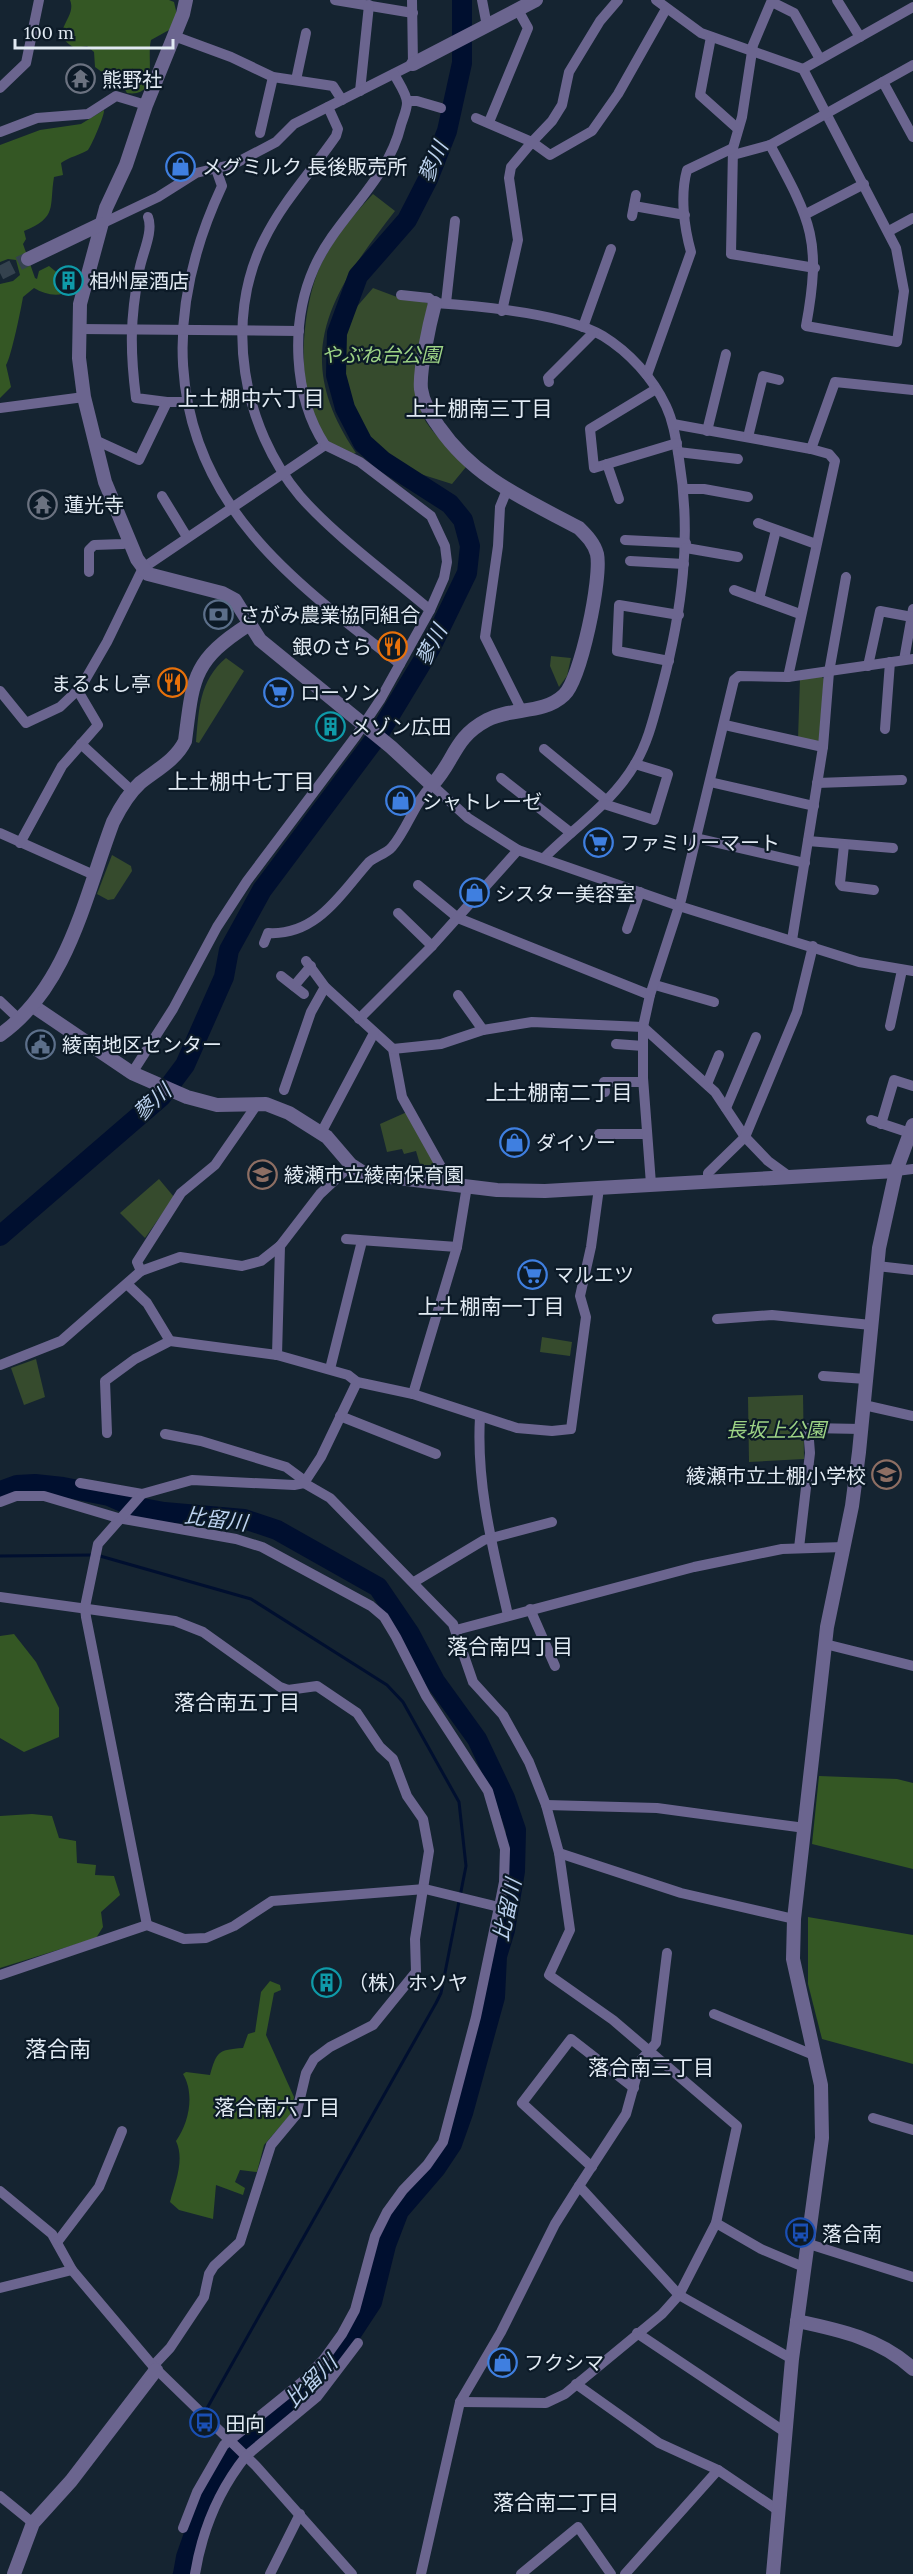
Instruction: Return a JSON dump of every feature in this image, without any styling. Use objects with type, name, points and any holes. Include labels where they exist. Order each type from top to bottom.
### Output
[{"type":"street","points":[[0,88],[26,63],[39,0]]},
{"type":"street","points":[[186,0],[126,165],[101,224],[80,304],[79,358],[84,397],[105,482],[143,568],[158,578],[230,597],[240,606],[248,626],[260,640],[391,747],[468,818],[518,850],[679,906],[859,962],[908,970],[890,1026]]},
{"type":"street","points":[[335,0],[413,13]]},
{"type":"street","points":[[412,0],[413,64]]},
{"type":"street","points":[[481,29],[482,0]]},
{"type":"street","points":[[28,259],[158,196],[196,173],[234,164],[276,142],[294,124],[536,0]]},
{"type":"street","points":[[502,311],[518,240],[509,178],[511,167],[552,121],[562,105],[569,72],[600,21],[618,0]]},
{"type":"street","points":[[656,0],[666,9],[711,37],[803,69],[889,231],[899,260],[909,290],[897,342],[806,326],[815,268],[806,214],[770,145]]},
{"type":"street","points":[[837,0],[860,37]]},
{"type":"street","points":[[815,268],[731,254],[733,152],[751,52],[772,1],[794,13],[820,59]]},
{"type":"street","points":[[360,91],[369,5]]},
{"type":"street","points":[[803,69],[913,7]]},
{"type":"street","points":[[476,118],[532,142],[550,155],[592,131],[618,94],[666,9]]},
{"type":"street","points":[[489,122],[528,28],[518,10]]},
{"type":"street","points":[[296,80],[306,33]]},
{"type":"street","points":[[174,36],[231,57],[273,77],[333,86],[342,100]]},
{"type":"street","points":[[711,37],[700,95],[738,129]]},
{"type":"street","points":[[647,375],[691,252],[685,215],[687,170],[733,152],[770,145],[913,65]]},
{"type":"street","points":[[132,1073],[173,1009],[217,927],[247,881],[366,727],[430,610],[444,578],[447,562],[445,546],[431,516],[360,462],[325,445],[305,405],[300,374],[299,331],[303,302],[314,268],[333,237],[389,162],[397,141],[407,101],[394,74]]},
{"type":"street","points":[[260,133],[273,77]]},
{"type":"street","points":[[883,82],[913,137]]},
{"type":"street","points":[[0,132],[37,118],[88,114],[116,96],[146,105]]},
{"type":"street","points":[[407,101],[417,101],[441,108]]},
{"type":"street","points":[[328,107],[338,129],[336,136],[318,162],[292,192],[263,241],[250,280],[243,330],[245,372],[256,415],[283,472],[314,511],[430,610]]},
{"type":"street","points":[[216,169],[222,186],[204,224],[196,252],[185,295],[182,329],[187,402],[200,449],[232,507],[269,552],[326,604],[400,664]]},
{"type":"street","points":[[806,214],[864,184]]},
{"type":"street","points":[[634,206],[685,215]]},
{"type":"street","points":[[148,217],[151,223],[141,259],[130,329],[136,398],[187,402]]},
{"type":"street","points":[[889,231],[913,218]]},
{"type":"street","points":[[264,943],[268,933],[285,932],[329,910],[372,860],[392,848],[422,796],[442,773],[462,737],[489,719],[552,703],[565,694],[577,675],[594,597],[598,557],[591,540],[579,528],[485,477],[458,453],[425,403],[421,380],[440,303],[455,221]]},
{"type":"street","points":[[583,327],[611,249]]},
{"type":"street","points":[[401,295],[502,311],[583,327],[594,332],[614,344],[647,375],[673,424],[684,489],[686,546],[679,615],[669,661],[647,735],[635,764],[606,802],[544,858]]},
{"type":"street","points":[[79,329],[299,331]]},
{"type":"street","points":[[549,382],[548,378],[594,332]]},
{"type":"street","points":[[707,431],[726,354]]},
{"type":"street","points":[[748,437],[763,376],[779,380]]},
{"type":"street","points":[[811,449],[836,382],[913,390]]},
{"type":"street","points":[[656,389],[590,429],[594,468],[677,447],[738,459]]},
{"type":"street","points":[[0,408],[84,397]]},
{"type":"street","points":[[95,440],[139,460],[167,402]]},
{"type":"street","points":[[673,424],[811,449],[829,454],[835,461],[788,677]]},
{"type":"street","points":[[0,692],[26,723],[60,707],[78,691],[107,642],[143,568],[325,445]]},
{"type":"street","points":[[608,464],[619,499]]},
{"type":"street","points":[[684,489],[704,489],[748,497]]},
{"type":"street","points":[[507,490],[500,507],[498,546],[485,637],[522,711]]},
{"type":"street","points":[[162,496],[188,537]]},
{"type":"street","points":[[758,523],[816,544]]},
{"type":"street","points":[[759,599],[777,530]]},
{"type":"street","points":[[84,565],[89,550],[94,545],[123,544],[129,540]]},
{"type":"street","points":[[625,540],[686,546],[738,557]]},
{"type":"street","points":[[630,561],[684,564]]},
{"type":"street","points":[[792,940],[823,747],[829,672],[846,578]]},
{"type":"street","points":[[734,590],[800,614]]},
{"type":"street","points":[[669,661],[617,651],[619,605],[679,615]]},
{"type":"street","points":[[651,1184],[643,1082],[643,1027],[652,990],[679,906],[734,680],[739,676],[788,677],[829,672],[868,666],[908,659],[912,613],[880,610],[868,666]]},
{"type":"street","points":[[0,1035],[20,1020],[33,1006],[56,972],[113,822],[132,790],[181,750],[185,741],[191,692],[198,670],[215,650],[248,626]]},
{"type":"street","points":[[885,729],[890,662]]},
{"type":"street","points":[[20,843],[62,766],[98,725],[78,691]]},
{"type":"street","points":[[724,725],[823,747]]},
{"type":"street","points":[[81,744],[132,790]]},
{"type":"street","points":[[544,749],[606,802],[654,820],[668,774],[635,764]]},
{"type":"street","points":[[501,778],[571,833]]},
{"type":"street","points":[[817,783],[902,780]]},
{"type":"street","points":[[710,782],[814,806]]},
{"type":"street","points":[[0,833],[94,875]]},
{"type":"street","points":[[696,838],[805,863]]},
{"type":"street","points":[[808,841],[893,848]]},
{"type":"street","points":[[844,844],[840,883],[843,886],[874,890]]},
{"type":"street","points":[[359,1019],[432,946],[518,850]]},
{"type":"street","points":[[418,885],[458,918],[652,990],[714,1002]]},
{"type":"street","points":[[627,929],[640,892]]},
{"type":"street","points":[[398,913],[432,946]]},
{"type":"street","points":[[708,1181],[708,1173],[746,1137],[797,1012],[813,946]]},
{"type":"street","points":[[294,986],[308,964],[325,987],[393,1049],[402,1097],[450,1183]]},
{"type":"street","points":[[281,976],[303,994]]},
{"type":"street","points":[[284,1090],[311,1012],[325,987]]},
{"type":"street","points":[[458,995],[483,1030]]},
{"type":"street","points":[[0,1001],[20,1020]]},
{"type":"street","points":[[33,1006],[132,1073],[184,1096],[216,1105],[258,1103],[289,1113],[334,1143],[351,1166],[374,1176],[511,1191],[599,1188],[913,1169]]},
{"type":"street","points":[[393,1049],[441,1044],[483,1030],[532,1022],[643,1027],[707,1084],[746,1137],[768,1161],[790,1177]]},
{"type":"street","points":[[321,1133],[374,1033]]},
{"type":"street","points":[[726,1108],[756,1037]]},
{"type":"street","points":[[616,1044],[643,1046]]},
{"type":"street","points":[[707,1084],[719,1055]]},
{"type":"street","points":[[774,2574],[792,2360],[822,2138],[822,2094],[816,2056],[793,1959],[794,1919],[825,1644],[862,1429],[877,1266],[896,1171],[911,1129],[876,1122],[894,1080],[913,1086]]},
{"type":"street","points":[[604,1083],[643,1082]]},
{"type":"street","points":[[141,1271],[137,1262],[181,1193],[215,1165],[258,1103]]},
{"type":"street","points":[[599,1134],[647,1134]]},
{"type":"street","points":[[0,1365],[61,1341],[128,1285],[141,1271],[180,1257],[252,1265],[261,1261],[280,1246],[320,1194],[351,1166]]},
{"type":"street","points":[[413,1394],[457,1247],[466,1186]]},
{"type":"street","points":[[107,1433],[105,1381],[135,1359],[170,1341],[278,1355],[348,1375],[357,1382],[413,1394],[517,1428],[552,1431],[571,1429],[586,1317],[580,1296],[591,1247],[599,1188]]},
{"type":"street","points":[[346,1239],[457,1247]]},
{"type":"street","points":[[330,1369],[362,1241]]},
{"type":"street","points":[[278,1355],[280,1246]]},
{"type":"street","points":[[877,1266],[913,1270]]},
{"type":"street","points":[[128,1285],[147,1303],[170,1341]]},
{"type":"street","points":[[717,1319],[772,1315],[871,1324]]},
{"type":"street","points":[[822,1376],[866,1378]]},
{"type":"street","points":[[147,1925],[85,1607],[98,1544],[119,1517],[139,1497],[192,1480],[294,1485],[304,1482],[321,1457],[357,1382]]},
{"type":"street","points":[[864,1405],[913,1416]]},
{"type":"street","points":[[340,1416],[436,1454]]},
{"type":"street","points":[[480,1417],[479,1464],[483,1504],[508,1615]]},
{"type":"street","points":[[799,1548],[810,1453],[808,1428],[862,1429]]},
{"type":"street","points":[[165,1434],[201,1441],[286,1467],[304,1482],[330,1498],[414,1582],[456,1630],[472,1682],[503,1715],[529,1762],[546,1805],[559,1853],[570,1930],[549,1975],[613,2020],[737,2126],[716,2223],[679,2295],[662,2314],[565,2394],[546,2403],[460,2402]]},
{"type":"street","points":[[80,1483],[139,1497]]},
{"type":"street","points":[[0,1502],[16,1496],[44,1496],[119,1517],[236,1539],[262,1548],[371,1606],[384,1617],[426,1696],[488,1791],[505,1849],[504,1882],[476,2017],[443,2142],[427,2165],[403,2190],[387,2212],[375,2236],[355,2310],[324,2359],[303,2383],[230,2441],[197,2492],[183,2528]]},
{"type":"street","points":[[414,1582],[491,1538],[552,1522]]},
{"type":"street","points":[[456,1630],[694,1567],[799,1548],[843,1547]]},
{"type":"street","points":[[0,1597],[175,1621],[203,1632],[280,1687],[288,1690],[317,1686],[357,1713],[381,1747],[393,1759],[407,1796],[423,1819],[429,1851],[416,1939],[416,1972],[373,2025],[330,2047],[314,2059],[306,2073],[296,2115],[271,2145],[240,2242],[214,2265],[209,2274],[204,2297],[170,2348],[71,2481],[33,2523],[14,2574]]},
{"type":"street","points":[[530,1609],[555,1666]]},
{"type":"street","points":[[825,1644],[913,1665]]},
{"type":"street","points":[[546,1805],[657,1808],[805,1828]]},
{"type":"street","points":[[559,1853],[681,1893],[794,1919]]},
{"type":"street","points":[[0,1975],[147,1925],[184,1939],[206,1938],[234,1926],[272,1901],[425,1889],[499,1907]]},
{"type":"street","points":[[421,2574],[460,2402],[501,2332],[555,2224],[626,2114],[641,2060],[648,2049],[656,2043],[667,1953]]},
{"type":"street","points":[[714,2014],[816,2056]]},
{"type":"street","points":[[592,2167],[522,2103],[571,2039],[634,2088]]},
{"type":"street","points":[[873,2118],[913,2130]]},
{"type":"street","points":[[58,2241],[99,2187],[122,2131]]},
{"type":"street","points":[[579,2186],[679,2295],[792,2360]]},
{"type":"street","points":[[0,2191],[58,2241],[72,2270],[154,2368],[245,2455],[352,2574]]},
{"type":"street","points":[[716,2223],[761,2249],[806,2268]]},
{"type":"street","points":[[809,2244],[913,2277]]},
{"type":"street","points":[[0,2288],[72,2270]]},
{"type":"street","points":[[797,2321],[878,2343],[896,2354],[913,2370]]},
{"type":"street","points":[[637,2333],[785,2432]]},
{"type":"street","points":[[195,2574],[199,2552],[213,2511],[245,2455],[317,2397],[358,2343]]},
{"type":"street","points":[[303,2383],[315,2395]]},
{"type":"street","points":[[576,2384],[659,2443],[718,2470],[779,2511]]},
{"type":"street","points":[[625,2574],[718,2470]]},
{"type":"street","points":[[0,2496],[33,2523]]},
{"type":"street","points":[[270,2574],[300,2514]]},
{"type":"street","points":[[521,2574],[578,2527],[611,2574]]},
{"type":"green space","points":[[70,0],[169,0],[174,2],[177,15],[169,30],[151,40],[150,75],[144,89],[137,93],[127,93],[118,78],[106,75],[95,67],[94,52],[87,46],[75,48],[67,42],[63,31],[70,13]]},
{"type":"green space","points":[[104,110],[98,131],[88,150],[61,163],[63,175],[54,177],[50,210],[47,216],[35,226],[24,231],[26,239],[23,244],[35,278],[37,279],[39,271],[49,266],[60,275],[59,282],[68,291],[51,294],[34,288],[23,297],[6,365],[11,387],[0,398],[0,284],[13,281],[20,275],[16,260],[8,259],[0,262],[0,145],[40,130],[81,124]]},
{"type":"green space","points":[[373,194],[395,211],[352,270],[337,298],[326,326],[322,355],[325,385],[336,418],[356,453],[353,454],[328,442],[317,426],[309,406],[305,383],[305,333],[308,309],[319,269],[343,229]]},
{"type":"green space","name":"やぶね台公園","points":[[373,288],[397,297],[428,303],[419,364],[419,397],[421,411],[426,422],[466,467],[452,484],[395,466],[377,447],[350,405],[341,355],[343,337],[354,310]]},
{"type":"green space","points":[[551,656],[571,658],[567,676],[559,687],[550,666]]},
{"type":"green space","points":[[226,658],[244,671],[199,743],[196,742],[205,686],[210,676]]},
{"type":"green space","points":[[821,676],[824,679],[819,741],[798,739],[800,679]]},
{"type":"green space","points":[[112,855],[131,866],[132,871],[114,899],[108,900],[97,894]]},
{"type":"green space","points":[[407,1112],[439,1167],[436,1173],[422,1171],[416,1151],[404,1154],[402,1149],[387,1152],[380,1124]]},
{"type":"green space","points":[[159,1179],[174,1197],[145,1238],[120,1213]]},
{"type":"green space","points":[[542,1337],[572,1342],[570,1356],[540,1352]]},
{"type":"green space","points":[[36,1359],[45,1397],[24,1405],[11,1368]]},
{"type":"green space","name":"長坂上公園","points":[[803,1395],[804,1459],[749,1462],[748,1397]]},
{"type":"green space","points":[[14,1634],[36,1662],[59,1708],[59,1737],[24,1752],[0,1738],[0,1636]]},
{"type":"green space","points":[[819,1776],[897,1779],[913,1783],[913,1869],[812,1844]]},
{"type":"green space","points":[[32,1814],[52,1816],[59,1838],[76,1841],[77,1863],[96,1865],[95,1875],[114,1876],[120,1895],[101,1912],[103,1927],[96,1938],[0,1968],[0,1816]]},
{"type":"green space","points":[[808,1917],[913,1935],[913,2064],[822,2039],[808,1984]]},
{"type":"green space","points":[[270,1981],[280,1985],[281,1990],[274,1993],[266,2035],[294,2097],[290,2115],[264,2145],[257,2172],[240,2170],[235,2182],[245,2188],[243,2195],[216,2185],[213,2219],[179,2210],[170,2202],[180,2156],[176,2141],[181,2134],[189,2108],[189,2090],[183,2074],[186,2072],[210,2075],[220,2053],[243,2048],[248,2034],[255,2032],[261,1992]]},
{"type":"waterway","name":"蓼川","points":[[0,1236],[161,1097],[185,1065],[224,977],[229,950],[262,890],[378,735],[430,649],[467,573],[470,546],[463,520],[450,504],[383,461],[363,443],[345,408],[336,375],[337,333],[358,276],[407,220],[428,179],[447,131],[462,63],[462,0]]},
{"type":"waterway","name":"比留川","points":[[0,1491],[17,1485],[63,1487],[109,1496],[132,1506],[164,1512],[244,1519],[277,1530],[378,1587],[410,1634],[435,1681],[477,1739],[505,1798],[516,1830],[515,1871],[505,1930],[497,1956],[495,1997],[463,2113],[452,2144],[436,2168],[399,2211],[386,2245],[372,2302],[332,2363],[301,2395],[245,2441],[230,2457],[200,2517],[186,2557],[183,2574]]},
{"type":"waterway","points":[[0,1556],[93,1555]]},
{"type":"waterway","points":[[100,1556],[251,1599],[387,1685],[403,1702],[459,1802],[466,1866],[441,1993],[206,2410]]},
{"type":"waterway","points":[[174,2574],[186,2557]]},
{"type":"tunnel","points":[[0,273],[28,259]]},
{"type":"place","name":"熊野社","points":[[81,79]]},
{"type":"place","name":"メグミルク 長後販売所","points":[[181,166]]},
{"type":"place","name":"相州屋酒店","points":[[68,280]]},
{"type":"place","name":"蓮光寺","points":[[43,504]]},
{"type":"place","name":"さがみ農業協同組合","points":[[219,614]]},
{"type":"place","name":"銀のさら","points":[[393,646]]},
{"type":"place","name":"まるよし亭","points":[[172,683]]},
{"type":"place","name":"ローソン","points":[[279,692]]},
{"type":"place","name":"メゾン広田","points":[[330,726]]},
{"type":"place","name":"シャトレーゼ","points":[[401,801]]},
{"type":"place","name":"ファミリーマート","points":[[599,842]]},
{"type":"place","name":"シスター美容室","points":[[474,893]]},
{"type":"place","name":"綾南地区センター","points":[[41,1044]]},
{"type":"place","name":"ダイソー","points":[[515,1142]]},
{"type":"place","name":"綾瀬市立綾南保育園","points":[[263,1174]]},
{"type":"place","name":"マルエツ","points":[[533,1274]]},
{"type":"place","name":"綾瀬市立土棚小学校","points":[[887,1475]]},
{"type":"place","name":"（株）ホソヤ","points":[[327,1982]]},
{"type":"place","name":"落合南","points":[[801,2233]]},
{"type":"place","name":"フクシマ","points":[[503,2362]]},
{"type":"place","name":"田向","points":[[204,2423]]},
{"type":"district","name":"上土棚中六丁目","points":[[251,398]]},
{"type":"district","name":"上土棚南三丁目","points":[[479,408]]},
{"type":"district","name":"上土棚中七丁目","points":[[241,781]]},
{"type":"district","name":"上土棚南二丁目","points":[[559,1092]]},
{"type":"district","name":"上土棚南一丁目","points":[[491,1306]]},
{"type":"district","name":"落合南四丁目","points":[[510,1646]]},
{"type":"district","name":"落合南五丁目","points":[[237,1702]]},
{"type":"district","name":"落合南","points":[[58,2049]]},
{"type":"district","name":"落合南三丁目","points":[[651,2067]]},
{"type":"district","name":"落合南六丁目","points":[[277,2107]]},
{"type":"district","name":"落合南二丁目","points":[[556,2502]]}]
